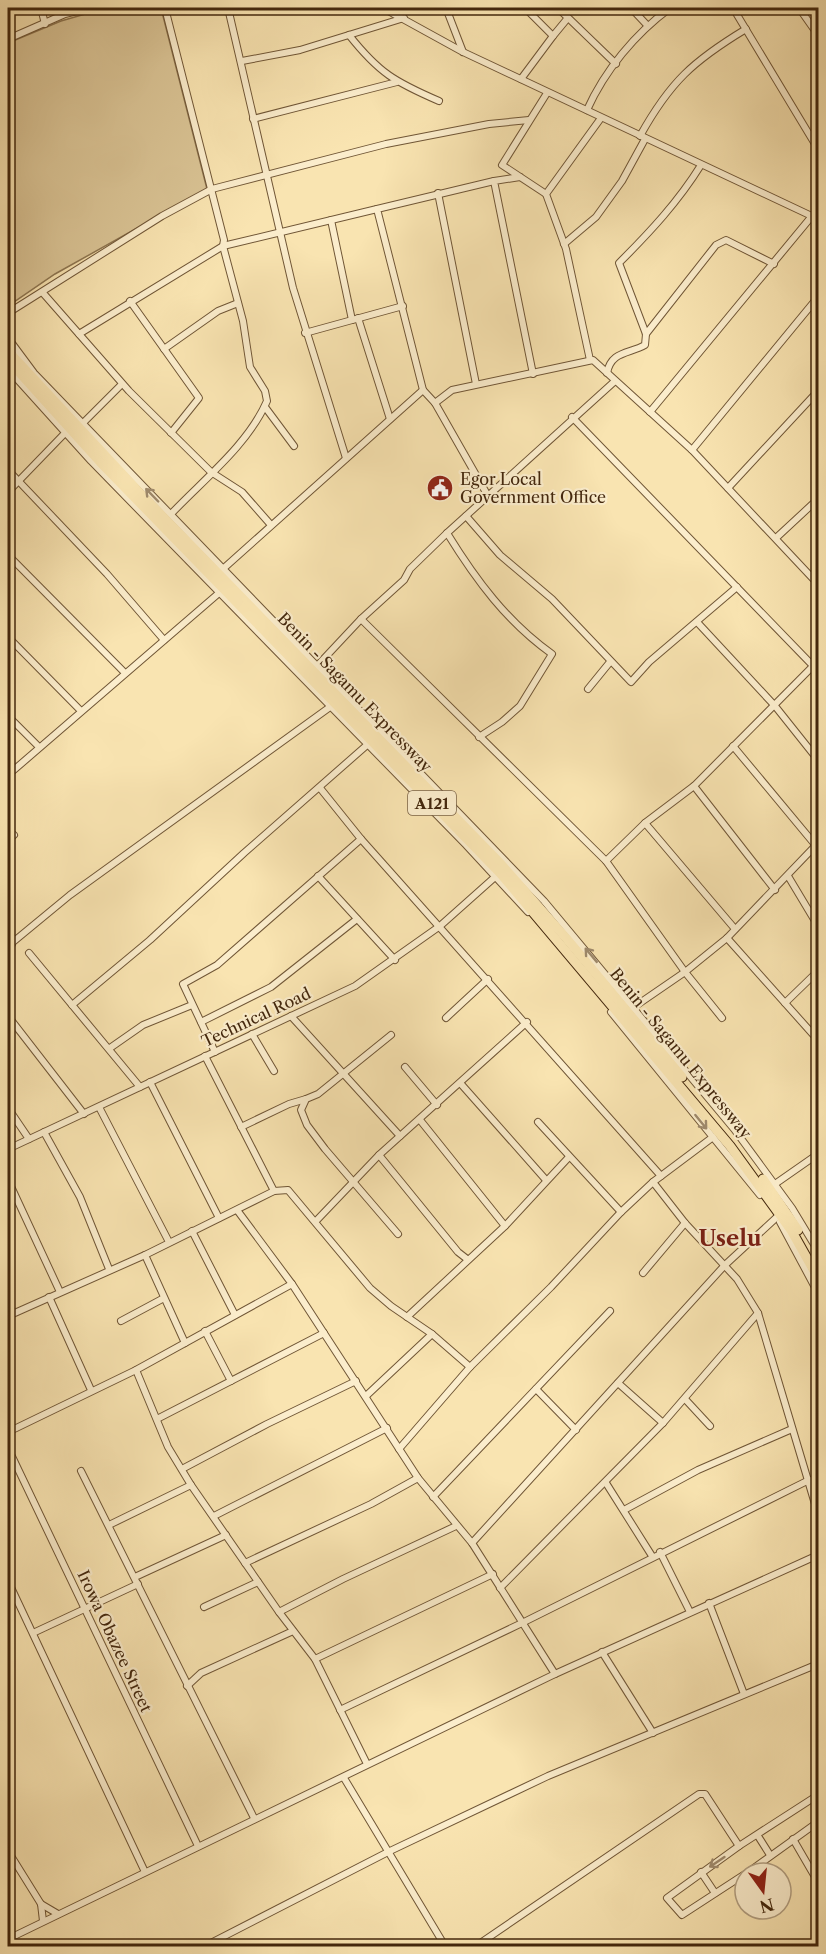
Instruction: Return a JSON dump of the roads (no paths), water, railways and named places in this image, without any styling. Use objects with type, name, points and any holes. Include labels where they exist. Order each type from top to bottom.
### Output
[{"type":"highway","name":"Benin - Sagamu Expressway","points":[[8,351],[34,387],[500,863],[552,921],[744,1153],[784,1206],[819,1266]]},
{"type":"highway","name":"A121","points":[[8,360],[34,387],[67,432],[500,873],[757,1180],[791,1230],[819,1278]]},
{"type":"street","points":[[41,8],[45,24]]},
{"type":"street","points":[[8,39],[64,14],[89,8]]},
{"type":"street","points":[[165,8],[212,189],[224,240],[223,246],[243,321],[246,355],[250,367],[265,391],[267,401],[232,451],[171,514]]},
{"type":"street","points":[[228,8],[305,333],[346,458]]},
{"type":"street","points":[[384,8],[463,52],[547,93],[815,218],[650,412]]},
{"type":"street","points":[[446,8],[463,52]]},
{"type":"street","points":[[525,8],[553,36]]},
{"type":"street","points":[[558,8],[616,64]]},
{"type":"street","points":[[631,8],[647,25]]},
{"type":"street","points":[[587,110],[600,82],[647,25],[670,8]]},
{"type":"street","points":[[733,8],[819,149]]},
{"type":"street","points":[[799,8],[819,35]]},
{"type":"street","points":[[242,61],[300,50],[404,18]]},
{"type":"street","points":[[521,79],[567,19]]},
{"type":"street","points":[[564,244],[597,217],[622,181],[658,103],[678,78],[705,54],[746,29]]},
{"type":"street","points":[[349,35],[368,59],[397,82],[439,101]]},
{"type":"street","points":[[253,119],[397,82]]},
{"type":"street","points":[[547,93],[502,162],[503,167],[546,194],[564,244],[590,360]]},
{"type":"street","points":[[546,194],[601,118]]},
{"type":"street","points":[[8,313],[162,216],[212,189],[386,144],[489,124],[529,120]]},
{"type":"street","points":[[646,334],[619,263],[661,222],[681,197],[701,165]]},
{"type":"street","points":[[79,334],[130,300],[223,246],[438,193],[520,177]]},
{"type":"street","points":[[494,181],[533,374]]},
{"type":"street","points":[[438,193],[476,384]]},
{"type":"street","points":[[378,209],[423,390],[435,403],[488,496]]},
{"type":"street","points":[[331,220],[355,319],[390,418]]},
{"type":"street","points":[[607,373],[609,362],[614,358],[644,346],[646,334],[716,245],[726,240],[736,243],[774,264]]},
{"type":"street","points":[[43,293],[122,384],[211,472],[242,492],[271,525]]},
{"type":"street","points":[[692,450],[819,297]]},
{"type":"street","points":[[130,300],[199,398],[171,433]]},
{"type":"street","points":[[164,349],[218,311],[238,303]]},
{"type":"street","points":[[305,333],[403,306]]},
{"type":"street","points":[[8,338],[34,373],[505,859],[634,1007],[776,1184],[815,1239],[819,1251]]},
{"type":"street","points":[[435,403],[453,390],[476,384],[533,374],[590,360],[596,362],[692,450],[817,580]]},
{"type":"street","points":[[8,369],[219,592],[495,877],[599,993],[777,1217],[819,1293]]},
{"type":"street","points":[[317,666],[361,619],[404,580],[410,570],[447,533],[572,417],[615,381]]},
{"type":"street","points":[[83,423],[122,384]]},
{"type":"street","points":[[224,568],[423,390]]},
{"type":"street","points":[[728,488],[819,391]]},
{"type":"street","points":[[264,407],[294,446]]},
{"type":"street","points":[[572,417],[817,666],[694,786],[645,823],[606,861]]},
{"type":"street","points":[[8,492],[67,432]]},
{"type":"street","points":[[8,470],[107,574],[164,640]]},
{"type":"street","points":[[776,538],[819,499]]},
{"type":"street","points":[[465,516],[501,555],[560,607],[631,682],[650,662],[737,587]]},
{"type":"street","points":[[447,533],[475,578],[498,606],[529,638],[552,654],[520,706],[502,722],[479,737]]},
{"type":"street","points":[[8,555],[125,673]]},
{"type":"street","points":[[8,765],[10,773],[219,592]]},
{"type":"street","points":[[361,619],[606,861],[685,972],[722,1018]]},
{"type":"street","points":[[697,622],[775,706],[819,760]]},
{"type":"street","points":[[8,637],[81,711]]},
{"type":"street","points":[[588,689],[610,662]]},
{"type":"street","points":[[8,952],[12,942],[70,895],[330,707]]},
{"type":"street","points":[[8,716],[39,747]]},
{"type":"street","points":[[72,1005],[150,940],[244,853],[368,745]]},
{"type":"street","points":[[634,1007],[685,972],[727,938],[818,846],[733,746]]},
{"type":"street","points":[[694,786],[775,890]]},
{"type":"street","points":[[320,788],[361,839],[661,1176]]},
{"type":"street","points":[[645,823],[735,928]]},
{"type":"street","points":[[8,840],[14,835]]},
{"type":"street","points":[[215,1052],[184,983],[218,965],[361,839]]},
{"type":"street","points":[[318,876],[395,960]]},
{"type":"street","points":[[788,876],[819,926]]},
{"type":"street","name":"Technical Road","points":[[8,1149],[355,986],[395,960],[440,926],[495,877]]},
{"type":"street","points":[[201,1022],[271,987],[357,919]]},
{"type":"street","points":[[727,938],[819,1040]]},
{"type":"street","points":[[29,953],[140,1087]]},
{"type":"street","points":[[785,1003],[819,971]]},
{"type":"street","points":[[446,1018],[488,979]]},
{"type":"street","points":[[110,1048],[143,1024],[192,1005]]},
{"type":"street","points":[[8,1016],[84,1114]]},
{"type":"street","points":[[291,1016],[400,1136]]},
{"type":"street","points":[[316,1221],[379,1155],[527,1023]]},
{"type":"street","points":[[252,1034],[274,1071]]},
{"type":"street","points":[[241,1127],[289,1104],[312,1098],[391,1035]]},
{"type":"street","points":[[205,1056],[274,1191]]},
{"type":"street","points":[[405,1067],[437,1105]]},
{"type":"street","points":[[150,1082],[219,1218]]},
{"type":"street","points":[[461,1084],[546,1180]]},
{"type":"street","points":[[306,1100],[301,1110],[307,1125],[398,1234]]},
{"type":"street","points":[[99,1107],[170,1242]]},
{"type":"street","points":[[8,1108],[29,1139]]},
{"type":"street","points":[[420,1120],[505,1226]]},
{"type":"street","points":[[538,1122],[621,1212]]},
{"type":"street","points":[[44,1132],[80,1197],[110,1269]]},
{"type":"street","points":[[399,1449],[470,1367],[551,1287],[621,1212],[653,1182],[713,1137]]},
{"type":"street","points":[[776,1184],[819,1154]]},
{"type":"street","points":[[379,1155],[458,1252],[467,1258]]},
{"type":"street","points":[[407,1317],[467,1258],[505,1226],[569,1157]]},
{"type":"street","points":[[8,1180],[60,1292]]},
{"type":"street","points":[[653,1182],[685,1223],[725,1265],[758,1313],[819,1514]]},
{"type":"street","points":[[8,1316],[145,1255],[274,1191],[288,1190],[370,1288],[432,1334],[470,1367]]},
{"type":"street","points":[[237,1210],[292,1284],[418,1478],[493,1574],[555,1674]]},
{"type":"street","points":[[471,1543],[725,1265],[777,1217]]},
{"type":"street","points":[[643,1273],[685,1223]]},
{"type":"street","points":[[192,1231],[235,1315]]},
{"type":"street","points":[[145,1255],[185,1342]]},
{"type":"street","points":[[8,1432],[136,1370],[292,1284]]},
{"type":"street","points":[[49,1297],[91,1390]]},
{"type":"street","points":[[121,1321],[164,1298]]},
{"type":"street","points":[[433,1497],[610,1311]]},
{"type":"street","points":[[500,1588],[663,1423],[758,1313]]},
{"type":"street","points":[[206,1331],[231,1381]]},
{"type":"street","points":[[157,1419],[324,1333]]},
{"type":"street","points":[[366,1396],[432,1334]]},
{"type":"street","points":[[136,1370],[168,1447],[191,1485],[258,1582],[315,1659],[367,1764]]},
{"type":"street","points":[[182,1469],[357,1381]]},
{"type":"street","points":[[618,1383],[663,1423]]},
{"type":"street","points":[[536,1389],[576,1430]]},
{"type":"street","points":[[685,1399],[710,1426]]},
{"type":"street","points":[[214,1516],[387,1428]]},
{"type":"street","points":[[624,1510],[698,1470],[792,1429]]},
{"type":"street","name":"Irowa Obazee Street","points":[[8,1448],[198,1846]]},
{"type":"street","points":[[81,1471],[254,1818]]},
{"type":"street","points":[[245,1563],[371,1504],[418,1478]]},
{"type":"street","points":[[340,1710],[522,1623],[660,1552],[809,1480]]},
{"type":"street","points":[[606,1483],[652,1556]]},
{"type":"street","points":[[109,1525],[191,1485]]},
{"type":"street","points":[[279,1612],[456,1526]]},
{"type":"street","points":[[135,1577],[226,1535]]},
{"type":"street","points":[[660,1552],[690,1612]]},
{"type":"street","points":[[8,1939],[555,1674],[819,1555]]},
{"type":"street","points":[[315,1659],[493,1574]]},
{"type":"street","points":[[8,1581],[145,1872]]},
{"type":"street","points":[[204,1607],[258,1582]]},
{"type":"street","points":[[33,1633],[138,1584]]},
{"type":"street","points":[[709,1603],[744,1694]]},
{"type":"street","points":[[188,1682],[220,1663],[293,1630]]},
{"type":"street","points":[[602,1652],[652,1732]]},
{"type":"street","points":[[205,1947],[390,1851],[549,1776],[819,1664]]},
{"type":"street","points":[[344,1778],[390,1851],[411,1894],[445,1947]]},
{"type":"street","points":[[476,1947],[699,1794],[705,1794],[739,1846]]},
{"type":"street","points":[[733,1882],[682,1916],[667,1898],[739,1846],[816,1797],[819,1806]]},
{"type":"street","points":[[763,1861],[819,1822]]},
{"type":"street","points":[[758,1836],[770,1856]]},
{"type":"street","points":[[793,1839],[819,1882]]},
{"type":"street","points":[[8,1851],[41,1904],[43,1921]]},
{"type":"street","points":[[701,1872],[715,1893]]},
{"type":"street","points":[[41,1904],[58,1914]]},
{"type":"place","name":"Egor Local Government Office","points":[[440,488]]},
{"type":"district","name":"Uselu","points":[[730,1238]]}]
